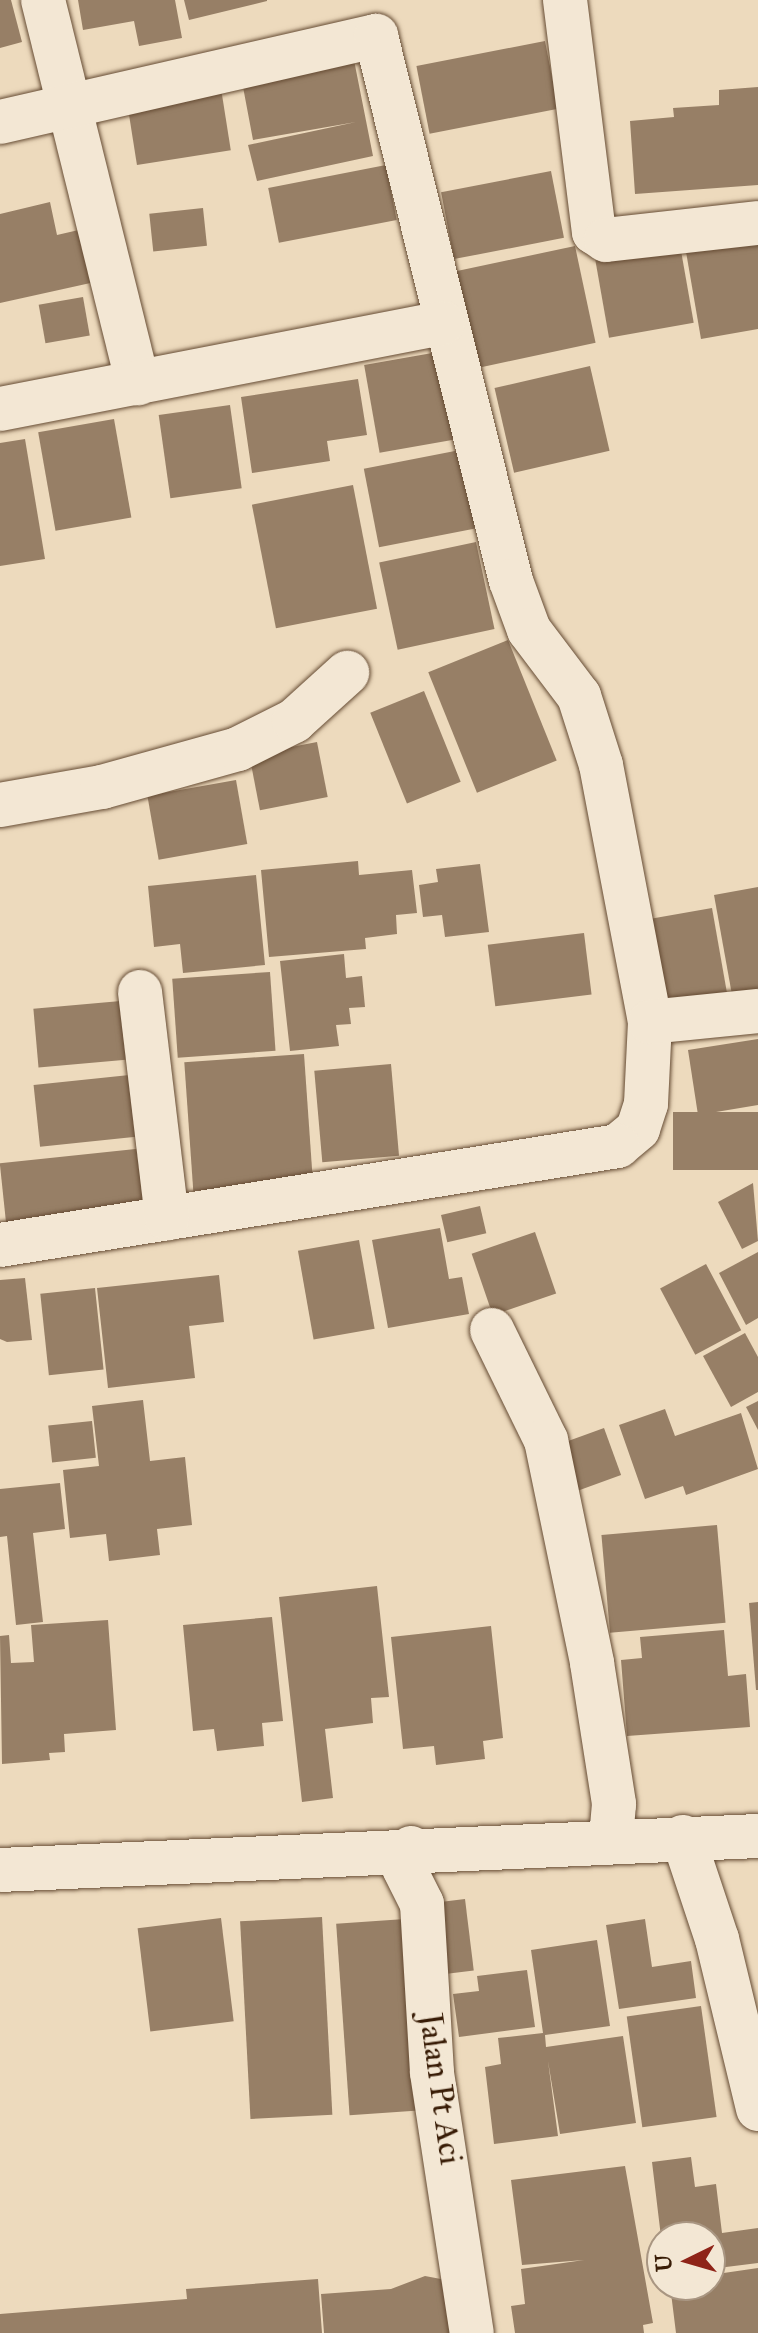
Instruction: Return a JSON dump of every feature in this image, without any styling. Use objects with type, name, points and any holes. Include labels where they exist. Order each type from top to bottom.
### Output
[{"type":"street","points":[[43,0],[138,383]]},
{"type":"street","points":[[565,0],[594,232],[606,240],[758,223]]},
{"type":"street","points":[[0,122],[376,36],[443,323],[524,617],[579,696],[601,765],[650,1022],[646,1104],[638,1129],[618,1146],[0,1245]]},
{"type":"street","points":[[0,409],[443,323]]},
{"type":"street","points":[[0,805],[102,787],[238,749],[294,721],[347,673]]},
{"type":"street","points":[[140,992],[167,1218]]},
{"type":"street","points":[[650,1022],[758,1011]]},
{"type":"street","points":[[492,1330],[546,1440],[592,1663],[614,1804],[611,1839]]},
{"type":"street","points":[[0,1870],[412,1873],[611,1839],[758,1836]]},
{"type":"street","points":[[683,1837],[697,1889],[717,1939],[758,2109]]},
{"type":"street","name":"Jalan Pt Aci","points":[[412,1873],[432,2073],[472,2333]]},
{"type":"building","points":[[0,0],[11,0],[22,42],[0,48]]},
{"type":"building","points":[[78,0],[175,0],[182,38],[139,46],[134,21],[83,30]]},
{"type":"building","points":[[184,0],[267,0],[267,1],[189,20]]},
{"type":"building","points":[[545,41],[558,109],[430,134],[416,66]]},
{"type":"building","points":[[352,50],[373,156],[257,181],[248,145],[356,122],[253,140],[240,71]]},
{"type":"building","points":[[220,82],[231,150],[137,165],[126,97]]},
{"type":"building","points":[[758,87],[758,185],[635,194],[630,121],[674,117],[673,108],[719,105],[719,90]]},
{"type":"building","points":[[386,165],[397,220],[279,243],[268,188]]},
{"type":"building","points":[[551,171],[564,238],[454,259],[441,192]]},
{"type":"building","points":[[50,202],[57,235],[83,229],[95,282],[0,303],[0,214]]},
{"type":"building","points":[[203,208],[207,246],[153,251],[149,214]]},
{"type":"building","points":[[758,233],[758,329],[701,339],[685,246]]},
{"type":"building","points":[[680,245],[694,323],[609,338],[595,260]]},
{"type":"building","points":[[575,246],[596,343],[475,368],[455,272]]},
{"type":"building","points":[[83,297],[90,335],[45,343],[39,305]]},
{"type":"building","points":[[438,352],[453,440],[380,453],[364,365]]},
{"type":"building","points":[[590,366],[610,451],[514,473],[495,388]]},
{"type":"building","points":[[358,379],[367,435],[327,441],[330,461],[252,473],[241,397]]},
{"type":"building","points":[[230,405],[242,488],[170,498],[159,415]]},
{"type":"building","points":[[114,419],[131,517],[56,531],[38,432]]},
{"type":"building","points":[[25,439],[45,559],[0,566],[0,443]]},
{"type":"building","points":[[460,450],[475,529],[379,547],[364,469]]},
{"type":"building","points":[[353,485],[377,609],[276,628],[252,505]]},
{"type":"building","points":[[476,542],[495,629],[398,650],[379,563]]},
{"type":"building","points":[[508,640],[557,761],[477,793],[428,672]]},
{"type":"building","points":[[424,691],[461,782],[407,804],[370,713]]},
{"type":"building","points":[[317,742],[328,797],[260,810],[249,755]]},
{"type":"building","points":[[236,780],[247,844],[159,860],[147,796]]},
{"type":"building","points":[[358,861],[359,875],[412,870],[417,913],[396,915],[397,934],[365,938],[366,949],[269,957],[261,870]]},
{"type":"building","points":[[480,864],[489,932],[445,937],[442,915],[423,917],[419,885],[438,882],[436,869]]},
{"type":"building","points":[[256,875],[265,965],[183,973],[180,944],[154,947],[148,886]]},
{"type":"building","points":[[758,887],[758,1002],[734,1006],[714,895]]},
{"type":"building","points":[[712,908],[728,1001],[664,1012],[648,919]]},
{"type":"building","points":[[584,933],[592,995],[495,1006],[488,945]]},
{"type":"building","points":[[344,954],[346,978],[362,976],[365,1007],[349,1008],[351,1024],[336,1025],[339,1046],[290,1051],[280,961]]},
{"type":"building","points":[[270,972],[276,1051],[178,1058],[172,979]]},
{"type":"building","points":[[132,1000],[137,1059],[39,1067],[33,1009]]},
{"type":"building","points":[[758,1039],[758,1105],[698,1115],[688,1050]]},
{"type":"building","points":[[304,1054],[313,1183],[193,1191],[184,1062]]},
{"type":"building","points":[[391,1064],[399,1156],[322,1162],[314,1071]]},
{"type":"building","points":[[139,1074],[145,1136],[40,1147],[34,1085]]},
{"type":"building","points":[[673,1112],[758,1112],[758,1170],[673,1170]]},
{"type":"building","points":[[145,1148],[153,1220],[7,1235],[0,1163]]},
{"type":"building","points":[[753,1183],[758,1241],[742,1249],[718,1202]]},
{"type":"building","points":[[480,1206],[486,1233],[447,1242],[441,1215]]},
{"type":"building","points":[[440,1228],[449,1279],[462,1277],[469,1314],[388,1328],[372,1240]]},
{"type":"building","points":[[535,1232],[556,1293],[493,1315],[472,1254]]},
{"type":"building","points":[[359,1240],[375,1329],[314,1339],[298,1251]]},
{"type":"building","points":[[758,1252],[758,1318],[746,1325],[719,1273]]},
{"type":"building","points":[[706,1264],[741,1330],[695,1355],[660,1288]]},
{"type":"building","points":[[219,1275],[224,1322],[189,1326],[195,1378],[108,1388],[97,1288]]},
{"type":"building","points":[[25,1278],[32,1340],[7,1342],[0,1339],[0,1280]]},
{"type":"building","points":[[95,1288],[104,1370],[49,1375],[40,1294]]},
{"type":"building","points":[[745,1333],[758,1357],[758,1392],[731,1407],[703,1356]]},
{"type":"building","points":[[143,1400],[150,1461],[185,1457],[192,1525],[157,1529],[160,1555],[109,1561],[106,1534],[70,1538],[63,1470],[99,1466],[92,1406]]},
{"type":"building","points":[[758,1401],[758,1430],[746,1407]]},
{"type":"building","points":[[665,1409],[675,1436],[741,1413],[758,1469],[686,1495],[683,1486],[645,1499],[619,1425]]},
{"type":"building","points":[[92,1421],[96,1458],[52,1462],[48,1426]]},
{"type":"building","points":[[604,1428],[621,1475],[572,1493],[555,1446]]},
{"type":"building","points":[[60,1483],[65,1529],[33,1533],[43,1622],[16,1625],[7,1536],[0,1537],[0,1489]]},
{"type":"building","points":[[717,1525],[726,1623],[610,1633],[601,1535]]},
{"type":"building","points":[[377,1586],[389,1697],[371,1698],[373,1723],[325,1729],[333,1798],[302,1802],[279,1597]]},
{"type":"building","points":[[758,1602],[758,1690],[756,1690],[749,1603]]},
{"type":"building","points":[[272,1617],[283,1721],[262,1723],[264,1746],[217,1751],[214,1729],[193,1731],[183,1625]]},
{"type":"building","points":[[108,1620],[116,1730],[64,1734],[65,1752],[49,1753],[50,1760],[2,1764],[0,1636],[9,1635],[11,1663],[34,1662],[31,1625]]},
{"type":"building","points":[[491,1626],[503,1738],[483,1741],[485,1759],[436,1765],[434,1746],[403,1749],[391,1637]]},
{"type":"building","points":[[724,1630],[728,1676],[746,1674],[750,1727],[627,1736],[621,1660],[642,1658],[640,1637]]},
{"type":"building","points":[[465,1899],[474,1970],[441,1974],[432,1903]]},
{"type":"building","points":[[322,1917],[332,2115],[250,2119],[240,1921]]},
{"type":"building","points":[[221,1918],[234,2021],[150,2031],[138,1928]]},
{"type":"building","points":[[405,1919],[418,2111],[350,2115],[336,1924]]},
{"type":"building","points":[[645,1919],[652,1967],[691,1961],[696,1998],[619,2009],[606,1925]]},
{"type":"building","points":[[597,1940],[610,2026],[545,2035],[546,2047],[623,2036],[636,2123],[560,2134],[548,2061],[558,2136],[494,2144],[485,2067],[501,2064],[498,2038],[543,2033],[531,1950]]},
{"type":"building","points":[[527,1970],[535,2027],[459,2037],[453,1994],[479,1991],[477,1976]]},
{"type":"building","points":[[701,2006],[717,2117],[642,2127],[627,2016]]},
{"type":"building","points":[[691,2157],[695,2187],[716,2184],[721,2221],[659,2221],[652,2162]]},
{"type":"building","points":[[625,2166],[646,2284],[646,2301],[649,2301],[653,2323],[643,2325],[644,2333],[515,2333],[511,2306],[525,2304],[521,2269],[584,2260],[522,2265],[511,2180]]},
{"type":"building","points":[[758,2228],[758,2263],[726,2267],[726,2232]]},
{"type":"building","points":[[758,2268],[758,2333],[676,2333],[672,2301],[726,2301],[726,2273]]},
{"type":"building","points":[[425,2276],[462,2283],[466,2333],[324,2333],[321,2294],[391,2289]]},
{"type":"building","points":[[318,2279],[322,2333],[0,2333],[0,2314],[187,2299],[186,2289]]}]
